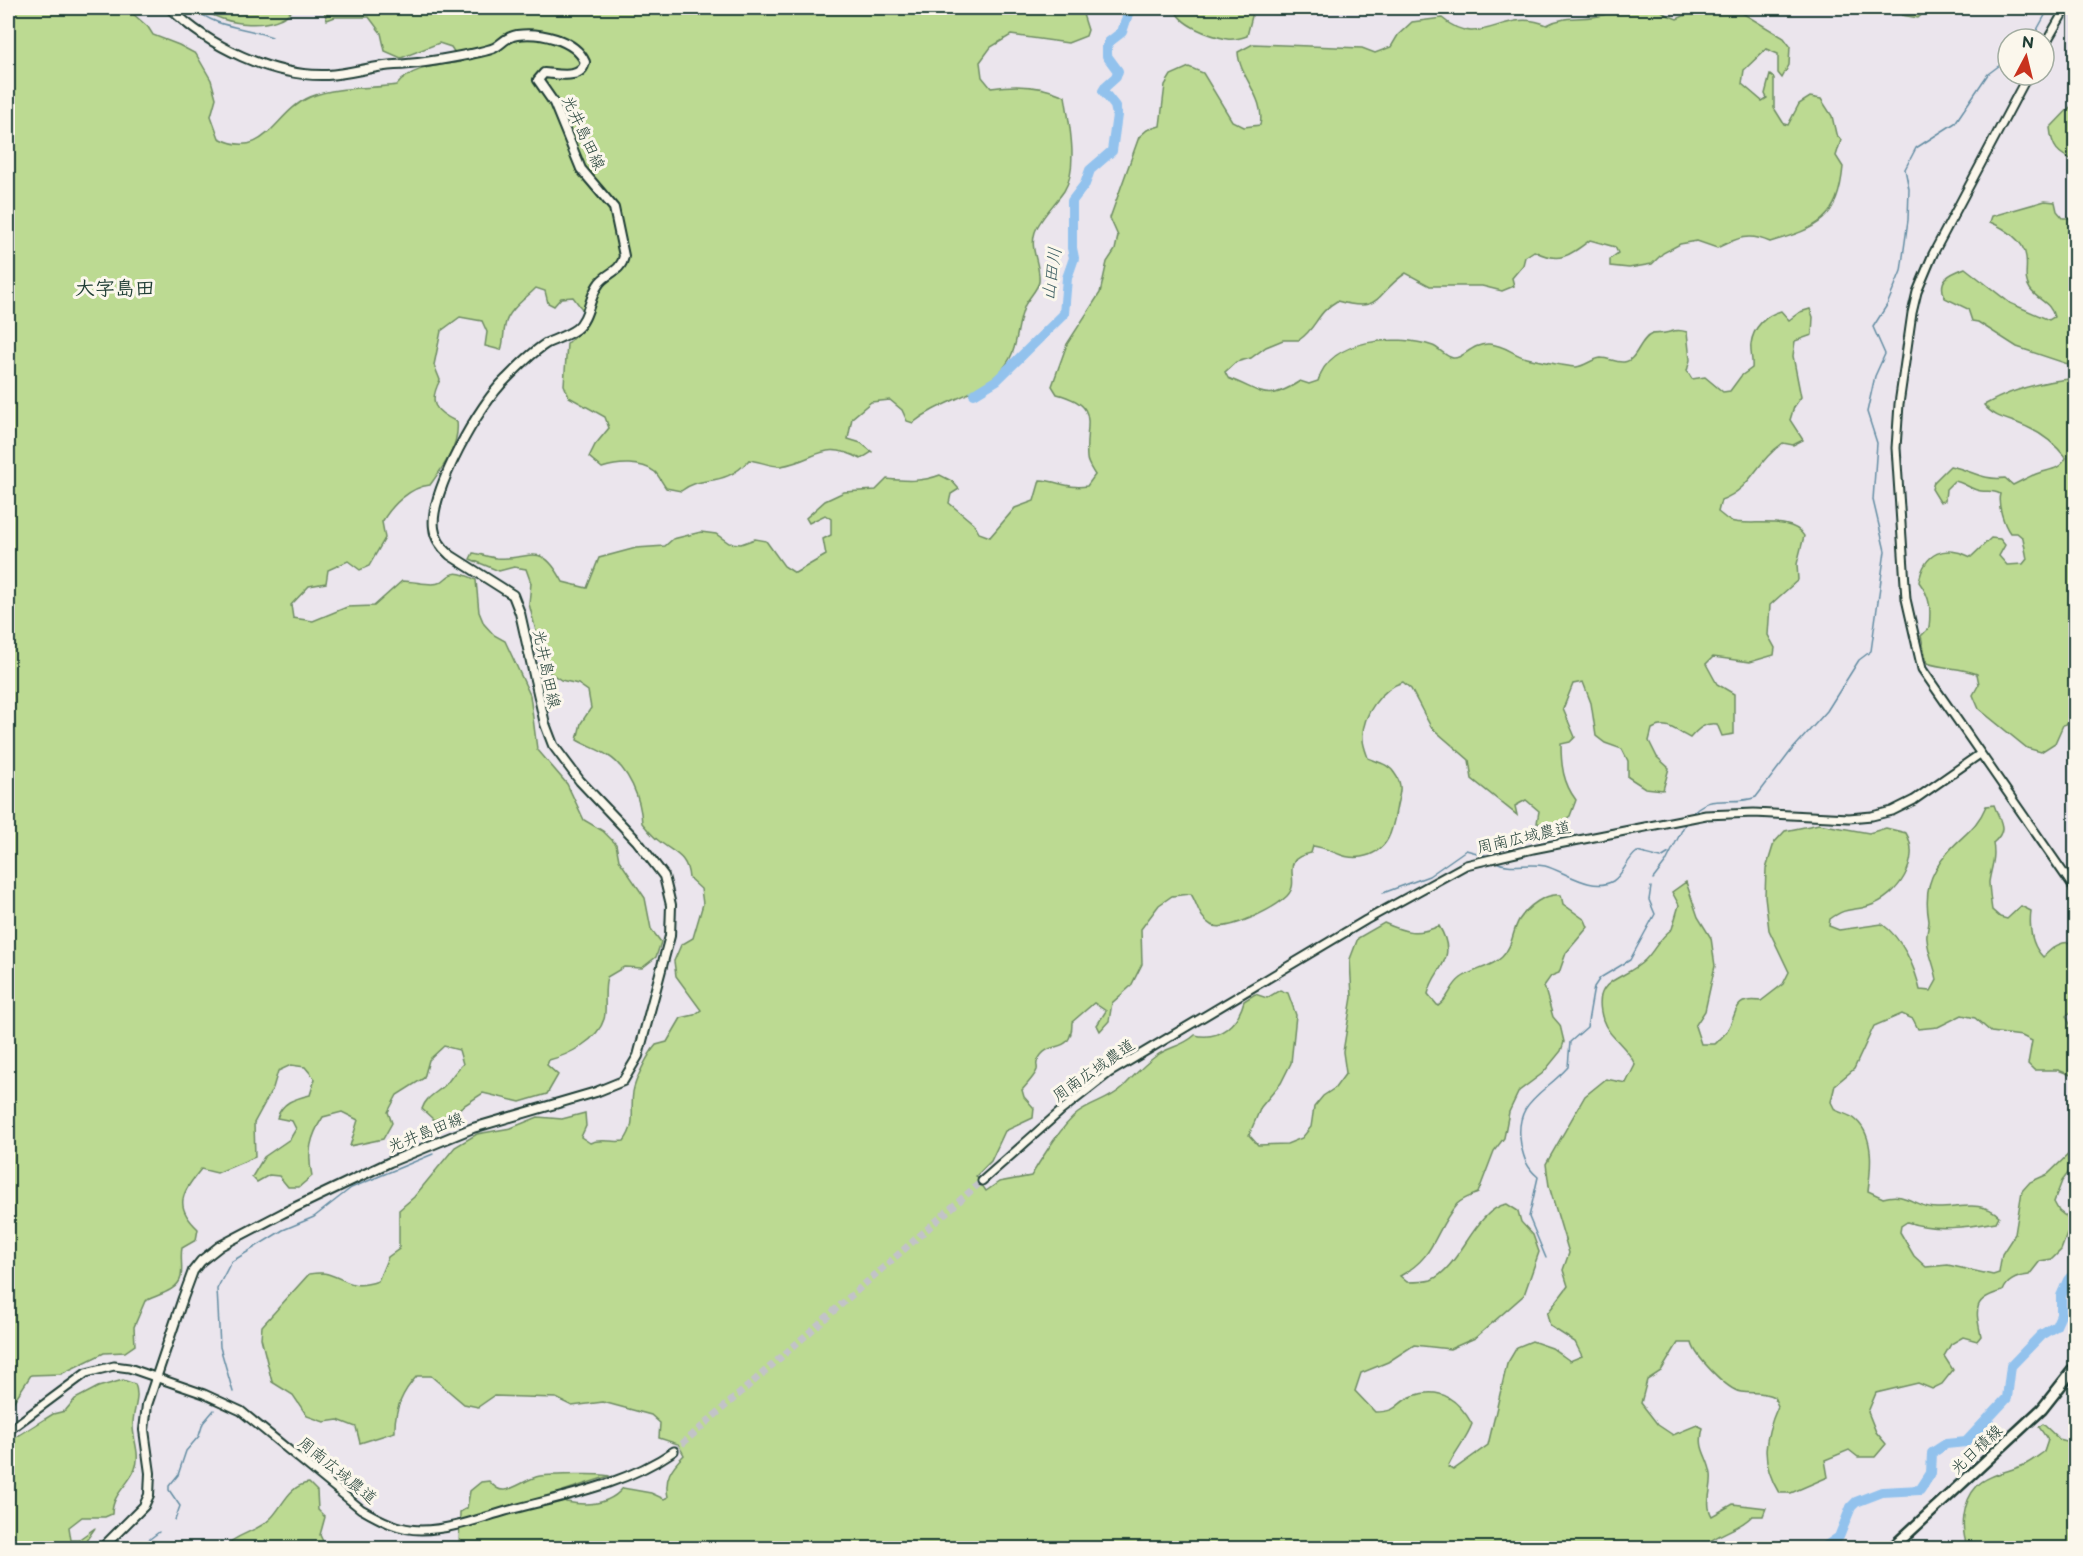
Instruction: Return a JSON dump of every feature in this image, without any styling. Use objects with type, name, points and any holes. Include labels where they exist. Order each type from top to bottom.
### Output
[{"type":"main road","name":"光井島田線","points":[[102,1548],[144,1506],[149,1495],[150,1473],[144,1430],[147,1405],[193,1271],[209,1253],[283,1213],[390,1162],[473,1128],[596,1092],[623,1081],[638,1056],[670,936],[672,918],[669,890],[655,862],[580,781],[553,745],[545,724],[520,613],[513,595],[450,555],[443,549],[434,529],[435,504],[470,426],[492,393],[543,346],[574,330],[582,323],[600,281],[620,269],[623,262],[619,224],[614,208],[581,169],[554,103],[538,80],[544,73],[575,74],[581,71],[585,62],[583,55],[555,39],[518,35],[507,38],[496,48],[469,54],[371,70],[326,75],[303,73],[282,70],[258,62],[223,46],[198,31],[170,8]]},
{"type":"main road","name":"光日積線","points":[[1892,1548],[2042,1409],[2076,1366]]},
{"type":"street","points":[[2055,27],[2066,8]]},
{"type":"street","points":[[2022,87],[1949,223],[1917,292],[1912,313],[1897,435],[1902,563],[1917,654],[1933,687],[2076,891]]},
{"type":"street","name":"周南広域農道","points":[[982,1181],[1062,1110],[1109,1073],[1466,865],[1533,849],[1696,817],[1754,813],[1849,818],[1872,816],[1892,811],[1914,800],[1980,754]]},
{"type":"street","name":"周南広域農道","points":[[8,1431],[67,1387],[100,1368],[129,1368],[204,1394],[241,1411],[361,1509],[382,1521],[420,1530],[455,1526],[597,1487],[643,1470],[674,1451]]},
{"type":"green space","points":[[8,8],[132,8],[132,13],[148,27],[153,35],[196,54],[211,80],[216,98],[211,116],[219,138],[235,144],[248,144],[259,140],[298,104],[320,93],[397,85],[418,70],[461,62],[451,47],[439,43],[401,58],[385,51],[381,33],[369,17],[335,17],[327,20],[323,8],[1081,8],[1088,30],[1086,36],[1068,43],[1011,35],[991,47],[980,62],[982,77],[991,88],[1028,86],[1065,96],[1070,131],[1072,157],[1069,181],[1035,232],[1033,245],[1039,282],[1025,305],[1011,357],[999,373],[979,388],[934,409],[913,423],[907,421],[902,410],[890,400],[871,402],[852,418],[848,439],[861,443],[872,452],[861,459],[848,453],[828,451],[781,466],[749,460],[730,475],[722,478],[697,483],[681,491],[666,488],[655,472],[649,468],[629,464],[602,468],[589,457],[595,445],[609,428],[605,417],[569,397],[564,385],[567,344],[583,328],[588,317],[573,297],[561,298],[554,306],[548,303],[545,291],[536,288],[517,305],[506,320],[501,350],[485,346],[487,332],[482,321],[460,317],[441,331],[434,365],[440,380],[434,400],[438,410],[457,422],[456,439],[450,455],[430,485],[409,493],[396,503],[386,516],[382,522],[385,538],[369,566],[360,570],[348,561],[328,570],[326,583],[309,586],[291,605],[293,618],[313,621],[347,607],[374,606],[402,581],[432,584],[458,573],[476,580],[479,612],[484,624],[494,635],[505,641],[530,695],[537,749],[567,784],[584,820],[603,831],[616,844],[619,860],[645,898],[651,929],[661,942],[656,957],[642,968],[624,967],[607,977],[605,1015],[601,1027],[582,1046],[549,1060],[547,1065],[558,1075],[547,1094],[520,1102],[483,1093],[451,1114],[434,1120],[422,1109],[424,1105],[463,1064],[459,1050],[444,1046],[429,1060],[424,1078],[397,1095],[388,1112],[392,1123],[383,1139],[350,1146],[358,1120],[342,1112],[323,1117],[315,1131],[311,1145],[312,1176],[299,1187],[288,1187],[279,1176],[269,1175],[257,1182],[252,1177],[264,1157],[290,1139],[296,1129],[292,1121],[277,1118],[282,1108],[289,1102],[310,1095],[315,1079],[305,1067],[291,1065],[278,1071],[273,1088],[254,1123],[255,1157],[217,1173],[201,1169],[185,1192],[183,1206],[190,1221],[198,1229],[196,1240],[182,1248],[181,1277],[176,1286],[145,1301],[134,1327],[135,1345],[125,1352],[104,1353],[61,1374],[31,1375],[8,1410]]},
{"type":"green space","points":[[202,8],[294,8],[286,16],[275,21],[249,24],[222,19]]},
{"type":"green space","points":[[1175,8],[1280,8],[1284,10],[1280,14],[1253,12],[1247,36],[1229,39],[1204,32],[1182,20]]},
{"type":"green space","points":[[1617,8],[1659,8],[1665,14],[1677,19],[1686,15],[1691,8],[1734,8],[1784,38],[1790,46],[1789,65],[1782,78],[1778,73],[1778,54],[1766,49],[1744,70],[1742,84],[1762,101],[1767,98],[1765,94],[1770,75],[1774,78],[1774,108],[1784,124],[1788,125],[1799,104],[1810,97],[1821,99],[1832,116],[1836,134],[1841,140],[1836,156],[1843,167],[1836,199],[1823,219],[1801,232],[1770,242],[1749,237],[1737,239],[1717,248],[1697,241],[1680,244],[1663,253],[1652,264],[1629,268],[1610,266],[1610,259],[1618,253],[1615,247],[1590,240],[1564,256],[1550,257],[1534,251],[1525,257],[1523,265],[1512,278],[1514,286],[1502,291],[1482,286],[1430,286],[1406,273],[1377,300],[1363,305],[1337,301],[1325,310],[1310,331],[1299,340],[1283,340],[1266,347],[1251,358],[1236,362],[1225,372],[1228,378],[1257,391],[1271,394],[1300,381],[1309,384],[1318,381],[1325,367],[1336,356],[1350,348],[1384,340],[1418,342],[1433,346],[1453,358],[1460,357],[1477,346],[1489,344],[1527,358],[1576,367],[1601,358],[1628,361],[1644,340],[1652,334],[1678,330],[1687,332],[1690,360],[1687,371],[1692,379],[1705,377],[1723,392],[1730,391],[1741,376],[1752,368],[1752,338],[1761,323],[1770,315],[1781,311],[1789,320],[1800,312],[1810,309],[1813,317],[1812,335],[1795,341],[1793,356],[1801,397],[1794,407],[1790,420],[1803,440],[1793,445],[1783,443],[1774,450],[1740,489],[1721,500],[1718,512],[1730,521],[1738,523],[1790,526],[1804,536],[1797,564],[1798,580],[1770,605],[1768,635],[1775,648],[1774,655],[1750,662],[1713,657],[1706,664],[1717,684],[1734,694],[1734,734],[1722,736],[1717,724],[1702,727],[1690,738],[1667,726],[1652,729],[1649,741],[1657,757],[1669,768],[1663,790],[1645,788],[1628,777],[1628,761],[1622,749],[1605,743],[1596,736],[1591,703],[1583,682],[1573,684],[1563,709],[1575,737],[1570,742],[1561,744],[1561,752],[1566,780],[1576,800],[1570,816],[1554,827],[1537,823],[1539,811],[1526,800],[1515,806],[1517,815],[1472,779],[1469,760],[1431,727],[1411,689],[1403,682],[1395,685],[1374,704],[1363,730],[1368,758],[1390,768],[1398,778],[1400,785],[1394,822],[1384,844],[1371,854],[1361,857],[1342,855],[1313,846],[1311,853],[1301,856],[1292,865],[1293,884],[1287,896],[1262,913],[1228,926],[1218,927],[1207,922],[1191,894],[1172,896],[1159,905],[1141,929],[1142,964],[1131,986],[1112,1003],[1109,1021],[1100,1031],[1097,1025],[1106,1011],[1094,1003],[1072,1022],[1071,1033],[1064,1044],[1043,1053],[1037,1062],[1036,1072],[1022,1090],[1024,1097],[1034,1108],[1033,1118],[1005,1131],[991,1161],[976,1176],[986,1191],[999,1182],[1031,1176],[1059,1134],[1078,1113],[1117,1092],[1161,1053],[1195,1035],[1212,1035],[1226,1029],[1237,1017],[1244,1001],[1255,994],[1267,998],[1280,990],[1288,993],[1296,1015],[1291,1063],[1281,1083],[1261,1107],[1249,1135],[1258,1145],[1287,1144],[1302,1138],[1311,1127],[1314,1107],[1323,1096],[1335,1088],[1346,1073],[1343,1052],[1352,997],[1350,959],[1358,938],[1384,923],[1411,932],[1439,926],[1445,938],[1446,956],[1428,994],[1438,1006],[1461,978],[1493,964],[1502,957],[1519,920],[1532,905],[1543,898],[1561,895],[1563,904],[1585,920],[1588,927],[1566,953],[1559,973],[1551,976],[1544,986],[1553,1017],[1560,1025],[1564,1042],[1561,1051],[1543,1073],[1519,1091],[1509,1112],[1504,1138],[1494,1151],[1478,1193],[1457,1204],[1428,1252],[1400,1276],[1407,1282],[1419,1282],[1431,1280],[1442,1273],[1486,1216],[1496,1208],[1507,1204],[1518,1211],[1521,1222],[1533,1235],[1539,1252],[1524,1295],[1475,1338],[1450,1349],[1414,1345],[1388,1362],[1361,1373],[1355,1391],[1375,1412],[1394,1409],[1407,1398],[1423,1393],[1441,1394],[1455,1402],[1472,1424],[1448,1467],[1453,1470],[1488,1445],[1507,1364],[1517,1347],[1532,1341],[1552,1348],[1570,1361],[1582,1356],[1575,1342],[1550,1326],[1547,1314],[1568,1286],[1563,1270],[1569,1253],[1549,1186],[1546,1164],[1585,1096],[1606,1079],[1626,1083],[1635,1065],[1603,1020],[1600,1006],[1601,996],[1611,982],[1645,960],[1672,929],[1679,905],[1672,892],[1686,882],[1698,917],[1711,938],[1715,966],[1705,1011],[1695,1026],[1701,1044],[1715,1044],[1727,1031],[1741,1004],[1745,1001],[1761,1001],[1783,984],[1789,972],[1769,930],[1765,896],[1766,869],[1774,843],[1785,831],[1819,824],[1869,833],[1886,828],[1906,833],[1911,855],[1909,866],[1898,886],[1880,901],[1836,915],[1830,919],[1829,926],[1839,930],[1882,924],[1896,937],[1907,954],[1920,990],[1931,991],[1937,980],[1927,937],[1929,921],[1927,902],[1932,876],[1948,852],[1974,826],[1986,806],[1994,805],[2002,829],[2001,834],[1993,843],[1994,858],[1989,882],[1992,910],[2000,917],[2007,919],[2021,906],[2031,911],[2032,936],[2043,957],[2058,945],[2075,943],[2075,1009],[2066,1016],[2072,1028],[2075,1028],[2075,1071],[2071,1075],[2058,1070],[2034,1070],[2028,1064],[2032,1041],[2022,1036],[1991,1032],[1975,1018],[1962,1015],[1938,1027],[1918,1029],[1913,1019],[1902,1014],[1874,1026],[1854,1069],[1835,1085],[1831,1102],[1835,1110],[1856,1120],[1866,1135],[1870,1154],[1868,1191],[1883,1198],[1898,1196],[1928,1207],[1977,1206],[1999,1216],[1996,1222],[1963,1227],[1940,1228],[1907,1222],[1901,1226],[1900,1232],[1914,1256],[1926,1267],[1948,1265],[1993,1275],[1999,1273],[2002,1254],[2015,1234],[2022,1191],[2030,1182],[2048,1174],[2075,1148],[2075,1164],[2062,1181],[2054,1202],[2059,1211],[2069,1219],[2070,1226],[2061,1250],[2052,1259],[2040,1261],[2029,1275],[2014,1279],[2003,1291],[1981,1301],[1977,1311],[1981,1336],[1977,1341],[1963,1337],[1951,1344],[1944,1356],[1953,1370],[1942,1384],[1932,1389],[1918,1383],[1876,1393],[1868,1412],[1876,1432],[1886,1444],[1875,1457],[1858,1457],[1849,1450],[1825,1460],[1828,1477],[1791,1493],[1779,1493],[1769,1471],[1767,1460],[1767,1439],[1778,1406],[1774,1397],[1735,1390],[1712,1372],[1692,1343],[1678,1343],[1661,1371],[1647,1380],[1641,1403],[1658,1425],[1673,1435],[1697,1425],[1703,1428],[1701,1442],[1710,1467],[1709,1506],[1712,1516],[1733,1504],[1766,1508],[1763,1516],[1752,1516],[1714,1538],[1702,1548],[459,1548],[460,1512],[467,1508],[470,1491],[481,1482],[489,1481],[498,1489],[505,1490],[540,1476],[605,1475],[609,1476],[563,1491],[566,1502],[597,1503],[611,1498],[623,1488],[651,1493],[664,1499],[668,1497],[667,1484],[670,1474],[675,1464],[684,1455],[678,1444],[659,1438],[660,1423],[651,1415],[603,1402],[572,1406],[556,1398],[494,1396],[478,1407],[464,1404],[431,1376],[417,1376],[407,1388],[398,1409],[395,1432],[360,1443],[356,1427],[338,1420],[324,1422],[307,1416],[293,1395],[272,1382],[261,1338],[262,1326],[309,1274],[326,1273],[357,1285],[378,1281],[388,1257],[399,1249],[399,1210],[414,1197],[455,1147],[477,1134],[511,1128],[538,1117],[562,1119],[585,1113],[586,1126],[581,1137],[590,1143],[624,1141],[632,1123],[634,1087],[649,1054],[656,1045],[667,1042],[681,1018],[694,1015],[701,1010],[676,976],[674,961],[681,945],[693,938],[703,904],[701,889],[689,878],[683,860],[642,823],[636,794],[622,768],[607,755],[577,740],[581,723],[591,708],[588,691],[578,684],[561,680],[546,670],[529,604],[531,583],[526,569],[514,567],[499,571],[470,559],[473,553],[496,558],[541,556],[555,569],[563,582],[587,588],[599,558],[636,548],[665,546],[673,539],[701,532],[716,534],[729,543],[741,544],[755,539],[766,541],[784,566],[795,573],[826,555],[823,539],[831,535],[831,519],[825,515],[809,523],[806,518],[825,501],[844,492],[876,490],[887,479],[914,480],[940,475],[952,481],[959,489],[951,494],[949,503],[974,524],[979,533],[990,537],[1015,508],[1034,501],[1040,480],[1080,487],[1087,486],[1095,475],[1087,460],[1088,417],[1085,410],[1080,404],[1057,394],[1052,386],[1067,344],[1100,293],[1107,262],[1115,250],[1118,236],[1110,218],[1139,137],[1147,130],[1160,126],[1165,85],[1171,75],[1189,67],[1203,73],[1232,121],[1244,127],[1260,125],[1259,106],[1239,61],[1238,52],[1253,44],[1362,48],[1375,53],[1391,47],[1398,35],[1412,22],[1442,18],[1456,27],[1469,31],[1518,21],[1547,25],[1566,19],[1600,16]]},
{"type":"green space","points":[[1898,8],[1929,8],[1918,18],[1902,15]]},
{"type":"green space","points":[[2075,102],[2075,161],[2064,156],[2057,149],[2052,141],[2050,128]]},
{"type":"green space","points":[[2045,201],[2055,202],[2057,211],[2063,218],[2075,218],[2076,721],[2063,725],[2055,743],[2041,752],[2027,748],[1979,709],[1973,695],[1979,684],[1977,674],[1927,663],[1921,636],[1929,628],[1930,609],[1926,593],[1919,582],[1926,564],[1937,553],[1953,551],[1971,557],[1991,538],[2000,539],[2005,545],[1999,556],[2007,565],[2023,564],[2027,559],[2023,538],[2017,533],[2010,533],[2005,525],[2000,509],[2000,494],[1977,490],[1954,481],[1946,489],[1945,501],[1940,502],[1932,489],[1934,482],[1950,466],[1983,477],[2005,478],[2013,485],[2057,467],[2066,458],[2040,434],[1994,414],[1984,405],[2025,388],[2069,379],[2072,375],[2068,364],[2017,347],[1978,322],[1972,321],[1968,309],[1945,298],[1942,286],[1946,278],[1965,268],[2010,303],[2049,320],[2054,317],[2050,308],[2033,293],[2028,285],[2026,257],[2022,245],[2007,231],[1990,222],[1992,216]]},
{"type":"green space","points":[[123,1380],[135,1384],[137,1389],[133,1426],[137,1464],[117,1495],[112,1514],[105,1517],[82,1517],[69,1527],[71,1540],[78,1540],[95,1528],[81,1548],[8,1548],[8,1442],[53,1414],[65,1411],[75,1399],[98,1387]]},
{"type":"green space","points":[[2043,1424],[2059,1439],[2075,1443],[2075,1548],[1968,1548],[1963,1525],[1965,1508],[1972,1493],[1981,1482],[2024,1465],[2044,1452],[2048,1440],[2039,1427]]},
{"type":"green space","points":[[309,1483],[317,1491],[318,1510],[325,1517],[320,1535],[326,1548],[223,1548],[266,1523],[291,1492]]},
{"type":"waterway","points":[[194,8],[211,20],[272,37]]},
{"type":"waterway","name":"山田川","points":[[974,394],[997,380],[1064,314],[1067,278],[1074,258],[1072,201],[1085,184],[1090,170],[1112,151],[1117,115],[1115,106],[1103,91],[1116,77],[1118,71],[1107,56],[1107,47],[1109,42],[1122,32],[1130,8]]},
{"type":"waterway","points":[[2039,27],[2049,8]]},
{"type":"waterway","points":[[1690,816],[1697,808],[1705,804],[1756,797],[1791,751],[1827,711],[1859,660],[1871,651],[1885,551],[1873,500],[1877,443],[1867,412],[1875,376],[1885,354],[1873,327],[1887,305],[1901,271],[1908,220],[1909,189],[1905,169],[1916,148],[1955,123],[1988,74],[1996,68]]},
{"type":"waterway","points":[[1653,879],[1666,862],[1686,822]]},
{"type":"waterway","points":[[1383,893],[1429,876],[1466,850],[1488,856]]},
{"type":"waterway","points":[[1494,861],[1506,865],[1545,866],[1587,883],[1605,884],[1613,881],[1637,852],[1661,858],[1669,853]]},
{"type":"waterway","points":[[1546,1258],[1529,1217],[1538,1177],[1529,1167],[1523,1155],[1521,1118],[1532,1100],[1568,1067],[1570,1042],[1587,1027],[1594,987],[1600,978],[1630,960],[1655,914],[1649,900],[1651,887]]},
{"type":"waterway","points":[[233,1392],[220,1347],[217,1289],[231,1262],[283,1230],[314,1217],[351,1188],[433,1154]]},
{"type":"waterway","points":[[1823,1548],[1839,1537],[1851,1507],[1856,1502],[1882,1492],[1920,1490],[1931,1473],[1932,1453],[1946,1444],[1966,1442],[2007,1398],[2011,1366],[2041,1335],[2056,1326],[2061,1315],[2061,1296],[2068,1280],[2076,1271]]},
{"type":"waterway","points":[[175,1520],[180,1506],[169,1490],[169,1486],[178,1475],[186,1451],[199,1436],[203,1423],[214,1410]]},
{"type":"waterway","points":[[138,1548],[159,1532]]},
{"type":"tunnel","points":[[674,1451],[982,1181]]},
{"type":"district","name":"大字島田","points":[[115,289]]}]
